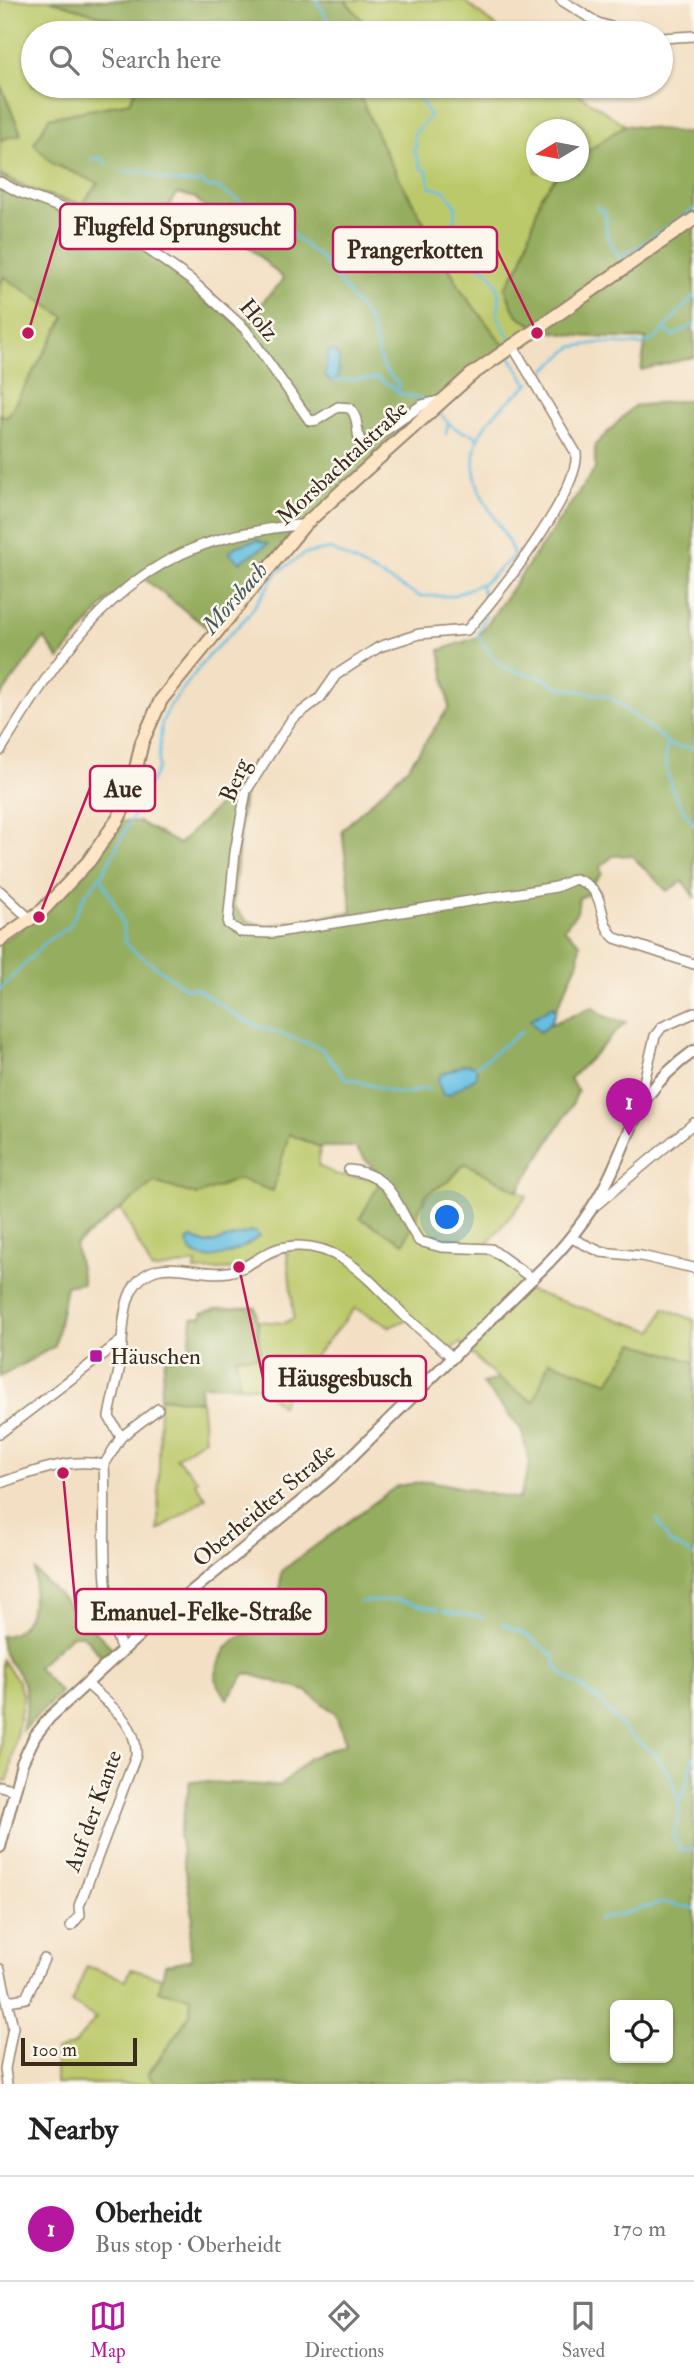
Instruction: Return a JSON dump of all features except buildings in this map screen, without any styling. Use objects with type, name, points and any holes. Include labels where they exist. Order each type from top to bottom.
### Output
[{"type":"main road","name":"Morsbachtalstraße","points":[[0,940],[31,920],[75,878],[118,819],[130,795],[142,742],[161,699],[304,525],[442,400],[512,345],[694,219]]},
{"type":"street","points":[[561,0],[595,21]]},
{"type":"street","points":[[673,37],[694,36]]},
{"type":"street","name":"Holz","points":[[0,182],[19,192],[122,231],[191,280],[245,329],[310,421],[317,421],[338,407],[350,408],[358,421],[359,442],[363,446],[422,405],[442,400]]},
{"type":"street","name":"Berg","points":[[512,345],[576,453],[574,472],[565,491],[520,564],[467,630],[419,634],[372,651],[337,675],[320,698],[292,719],[255,772],[242,804],[228,924],[241,932],[272,933],[556,887],[575,879],[589,883],[598,894],[608,929],[615,938],[694,964]]},
{"type":"street","points":[[0,751],[76,636],[110,601],[140,576],[176,555],[217,539],[304,525]]},
{"type":"street","points":[[0,891],[31,920]]},
{"type":"street","points":[[636,1115],[655,1036],[662,1027],[694,1013]]},
{"type":"street","name":"Oberheidter Straße","points":[[0,1847],[22,1763],[34,1737],[122,1650],[331,1477],[533,1279],[571,1238],[589,1210],[609,1177],[636,1115],[657,1081],[694,1051]]},
{"type":"street","points":[[589,1210],[694,1123]]},
{"type":"street","points":[[349,1170],[375,1176],[387,1186],[402,1205],[419,1241],[440,1247],[491,1248],[533,1279]]},
{"type":"street","points":[[571,1238],[601,1252],[641,1256],[694,1268]]},
{"type":"street","points":[[121,1437],[109,1417],[120,1362],[125,1306],[137,1285],[155,1271],[173,1267],[199,1274],[232,1272],[285,1247],[307,1247],[330,1253],[354,1266],[380,1287],[404,1314],[453,1358]]},
{"type":"street","points":[[0,1433],[121,1341]]},
{"type":"street","points":[[122,1650],[112,1620],[106,1570],[104,1465],[121,1437],[158,1409]]},
{"type":"street","points":[[0,1483],[74,1463],[90,1461],[104,1465]]},
{"type":"street","name":"Auf der Kante","points":[[71,1926],[79,1914],[83,1895],[136,1755],[136,1739],[128,1724],[86,1683]]},
{"type":"street","points":[[0,1786],[15,1790]]},
{"type":"street","points":[[8,2001],[22,2000],[29,1994],[44,1959]]},
{"type":"street","points":[[0,1969],[13,2027],[5,2069],[7,2084]]},
{"type":"green space","points":[[0,0],[49,0],[118,21],[21,21],[21,98],[132,98],[130,102],[49,118],[53,164],[99,183],[83,204],[39,193],[0,174],[0,140],[21,133],[0,84]]},
{"type":"green space","points":[[49,0],[345,0],[363,21],[118,21]]},
{"type":"green space","points":[[345,0],[463,0],[489,21],[363,21]]},
{"type":"green space","points":[[0,84],[21,134],[0,140]]},
{"type":"green space","points":[[132,98],[361,98],[388,158],[463,293],[506,348],[387,447],[211,631],[143,578],[108,600],[59,659],[44,638],[0,697],[0,414],[7,417],[65,317],[4,277],[0,284],[0,176],[39,193],[82,204],[98,183],[53,164],[34,144],[49,118],[130,102]],"holes":[[[177,193],[195,198],[284,279],[240,326],[191,283],[142,248]]]},
{"type":"green space","points":[[360,98],[584,98],[625,125],[589,150],[589,119],[526,119],[526,182],[552,182],[541,196],[522,261],[505,288],[535,327],[506,348],[463,293],[388,158]]},
{"type":"green space","points":[[625,125],[694,134],[694,326],[691,331],[694,331],[694,357],[641,370],[646,339],[577,336],[542,329],[516,313],[511,304],[505,288],[522,261],[541,196],[552,182],[589,182],[589,150]]},
{"type":"green space","points":[[4,277],[65,317],[7,418],[0,414],[0,284]]},
{"type":"green space","points":[[694,396],[694,897],[683,881],[667,891],[631,855],[613,856],[600,867],[602,874],[593,883],[600,893],[594,897],[588,894],[579,898],[577,912],[564,929],[580,943],[578,962],[549,1025],[593,1007],[606,1017],[626,1022],[570,1079],[578,1091],[572,1105],[518,1191],[465,1163],[450,1180],[426,1195],[404,1243],[360,1218],[382,1179],[355,1147],[320,1147],[289,1134],[273,1191],[238,1179],[197,1195],[154,1182],[75,1245],[83,1283],[66,1286],[55,1346],[0,1377],[0,942],[19,931],[121,821],[139,822],[179,844],[254,771],[244,791],[233,905],[247,921],[266,926],[352,912],[342,830],[409,766],[449,707],[440,650],[478,637],[595,469],[595,445],[634,406],[687,400]]},
{"type":"green space","points":[[289,1134],[320,1147],[318,1166],[338,1175],[382,1179],[426,1195],[450,1180],[465,1163],[527,1196],[487,1244],[522,1277],[530,1291],[654,1331],[664,1308],[694,1320],[694,1362],[634,1343],[609,1382],[534,1402],[498,1379],[460,1343],[445,1354],[408,1319],[390,1327],[355,1308],[289,1387],[281,1406],[261,1387],[240,1386],[236,1357],[260,1356],[258,1321],[284,1323],[294,1318],[285,1250],[238,1269],[195,1271],[196,1263],[152,1270],[121,1209],[154,1182],[197,1195],[238,1179]]},
{"type":"green space","points":[[256,1307],[260,1356],[236,1357],[240,1386],[200,1385],[201,1401],[160,1398],[165,1359],[188,1356],[192,1318],[202,1317],[202,1313],[215,1309]]},
{"type":"green space","points":[[634,1343],[694,1362],[694,2084],[156,2084],[148,2075],[190,2015],[191,1997],[159,1991],[165,1965],[192,1959],[189,1946],[193,1916],[179,1835],[190,1781],[280,1786],[309,1758],[346,1743],[335,1713],[306,1691],[246,1673],[227,1699],[215,1679],[222,1655],[232,1642],[240,1637],[271,1626],[279,1609],[281,1571],[397,1486],[430,1481],[519,1499],[530,1464],[521,1429],[482,1383],[498,1379],[534,1402],[549,1361],[609,1382]]},
{"type":"green space","points":[[160,1398],[201,1401],[205,1438],[176,1458],[198,1480],[195,1483],[206,1498],[158,1531]]},
{"type":"green space","points":[[35,1571],[112,1648],[106,1657],[102,1657],[83,1635],[72,1635],[37,1667],[61,1693],[22,1731],[26,1708],[25,1690],[21,1677],[4,1654],[1,1636],[19,1629],[30,1612]]},
{"type":"green space","points":[[2,1660],[18,1681],[23,1698],[8,1781],[0,1780]]},
{"type":"green space","points":[[87,1966],[126,1980],[131,1969],[162,1978],[159,1991],[191,1997],[190,2014],[148,2074],[156,2084],[56,2084],[56,2051],[75,2044],[96,2018],[71,2003]]},
{"type":"water","points":[[335,351],[339,358],[338,378],[332,382],[325,376],[328,352]]},
{"type":"water","points":[[257,540],[268,544],[240,562],[229,553],[236,546]]},
{"type":"water","points":[[553,1006],[556,1012],[548,1026],[539,1032],[530,1020]]},
{"type":"water","points":[[466,1064],[476,1066],[476,1077],[450,1094],[443,1095],[438,1082],[440,1075]]},
{"type":"water","points":[[256,1232],[259,1236],[252,1242],[220,1256],[208,1258],[191,1251],[187,1241],[191,1238],[207,1244]]},
{"type":"waterway","points":[[317,0],[329,21]]},
{"type":"waterway","points":[[419,98],[430,116],[414,134],[414,151],[422,169],[427,171],[430,187],[445,191],[456,207],[454,220],[471,254],[478,256],[480,267],[494,280],[499,294],[497,314],[510,340]]},
{"type":"waterway","points":[[92,159],[102,158],[106,163]]},
{"type":"waterway","points":[[124,172],[144,171],[172,181],[202,182],[209,188],[216,187],[241,202],[250,213],[257,212],[280,225],[321,258],[370,322],[382,366],[399,385],[397,393],[424,399]]},
{"type":"waterway","points":[[596,206],[600,211],[605,211],[607,236],[620,258],[694,209]]},
{"type":"waterway","name":"Morsbach","points":[[535,379],[572,347],[599,343],[642,345],[656,338],[694,296]]},
{"type":"waterway","points":[[665,329],[673,336],[694,325]]},
{"type":"waterway","points":[[510,356],[528,385]]},
{"type":"waterway","points":[[334,381],[378,378],[395,389]]},
{"type":"waterway","name":"Morsbach","points":[[0,989],[48,940],[69,927],[85,895],[103,873],[158,768],[162,722],[170,706],[209,655],[247,617],[278,572],[304,554],[331,549],[419,596],[452,596],[485,582],[514,556],[507,538],[479,489],[474,470],[474,454],[484,427],[530,383]]},
{"type":"waterway","points":[[440,412],[454,428],[474,434],[476,438]]},
{"type":"waterway","points":[[446,434],[448,423]]},
{"type":"waterway","points":[[480,584],[485,597]]},
{"type":"waterway","points":[[485,615],[478,635],[490,654],[507,669],[544,679],[555,686],[610,697],[672,746],[694,748]]},
{"type":"waterway","points":[[667,743],[666,765],[671,786],[694,824]]},
{"type":"waterway","points":[[100,875],[120,915],[127,946],[187,989],[196,988],[245,1021],[321,1048],[344,1077],[396,1093],[405,1094],[425,1088],[429,1090]]},
{"type":"waterway","points":[[476,1067],[522,1031]]},
{"type":"waterway","points":[[657,1519],[669,1542],[694,1556]]},
{"type":"waterway","points":[[360,1602],[396,1600],[438,1609]]},
{"type":"waterway","points":[[444,1611],[483,1617]]},
{"type":"waterway","points":[[502,1624],[525,1634],[554,1656],[557,1668],[565,1676],[598,1699],[629,1735],[654,1754],[670,1775],[679,1801]]},
{"type":"waterway","points":[[694,1757],[684,1793],[679,1801],[680,1813],[673,1836],[681,1850],[694,1849]]},
{"type":"waterway","points":[[598,1920],[663,1903],[694,1908]]},
{"type":"place","name":"Flugfeld Sprungsucht","points":[[28,333]]},
{"type":"place","name":"Prangerkotten","points":[[537,333]]},
{"type":"place","name":"Aue","points":[[39,917]]},
{"type":"place","name":"Oberheidt","points":[[629,1136]]},
{"type":"place","name":"Häusgesbusch","points":[[239,1267]]},
{"type":"place","name":"Häuschen","points":[[96,1356]]},
{"type":"place","name":"Emanuel-Felke-Straße","points":[[63,1473]]}]
